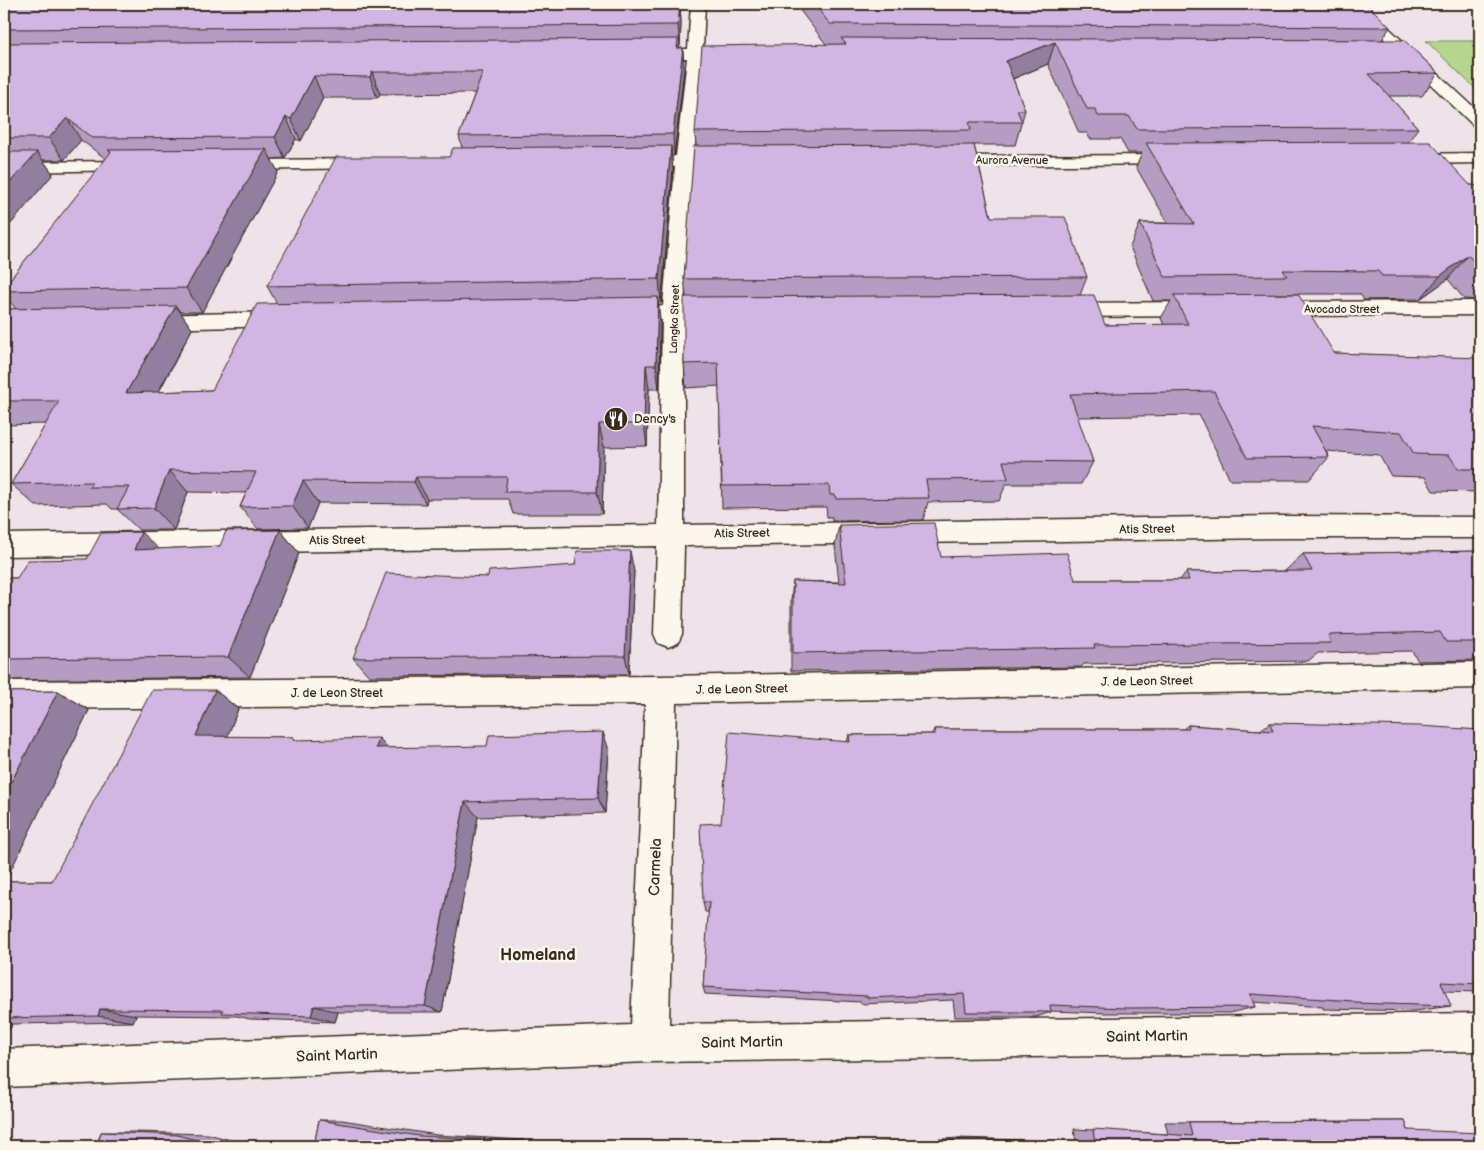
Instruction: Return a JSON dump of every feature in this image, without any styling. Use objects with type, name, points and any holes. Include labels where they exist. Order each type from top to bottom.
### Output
[{"type":"street","name":"Langka Street","points":[[668,634],[672,534],[673,312],[683,162],[696,53],[698,4]]},
{"type":"street","points":[[1355,4],[1480,122]]},
{"type":"street","points":[[628,54],[755,53]]},
{"type":"street","points":[[1389,56],[1408,56]]},
{"type":"street","points":[[1391,159],[1480,158]]},
{"type":"street","name":"Aurora Avenue","points":[[922,161],[1191,160]]},
{"type":"street","points":[[613,162],[743,161]]},
{"type":"street","points":[[224,165],[384,164]]},
{"type":"street","points":[[4,167],[154,166]]},
{"type":"street","name":"Avocado Street","points":[[1251,309],[1480,308]]},
{"type":"street","points":[[1042,310],[1221,309]]},
{"type":"street","points":[[604,313],[743,312]]},
{"type":"street","points":[[130,322],[308,319]]},
{"type":"street","name":"Atis Street","points":[[4,545],[672,534],[1281,527],[1480,528]]},
{"type":"street","name":"J. de Leon Street","points":[[4,695],[661,690],[1480,674]]},
{"type":"street","name":"Carmela","points":[[649,1043],[661,690]]},
{"type":"street","name":"Saint Martin","points":[[4,1068],[649,1043],[1480,1032]]},
{"type":"green space","points":[[1426,41],[1480,41],[1480,93]]},
{"type":"building","points":[[4,4],[680,4],[678,25],[4,29]]},
{"type":"building","points":[[814,4],[1363,4],[1370,7],[1390,27],[830,24]]},
{"type":"building","points":[[841,38],[1404,40],[1438,73],[1369,74],[1418,128],[1137,129],[1129,116],[1098,116],[1095,109],[1087,109],[1055,42],[1006,61],[1025,110],[1017,110],[1022,122],[969,122],[971,130],[695,132],[702,46],[846,44]]},
{"type":"building","points":[[678,39],[677,48],[683,48],[673,134],[459,136],[483,72],[372,72],[370,77],[314,76],[291,119],[286,117],[275,137],[92,138],[67,118],[49,138],[4,138],[4,43]]},
{"type":"building","points":[[1430,142],[1470,185],[1480,186],[1480,269],[1468,255],[1440,276],[1382,276],[1378,271],[1283,270],[1287,276],[1165,277],[1140,223],[1194,224],[1146,143]]},
{"type":"building","points":[[974,145],[991,217],[1065,217],[1087,277],[684,279],[694,146]]},
{"type":"building","points":[[671,146],[659,279],[267,286],[336,157],[449,157],[453,148]]},
{"type":"building","points":[[266,149],[186,288],[4,291],[4,287],[111,152],[108,150]]},
{"type":"building","points":[[4,152],[37,152],[4,189]]},
{"type":"building","points":[[1298,294],[1334,353],[1479,358],[1480,469],[1458,469],[1449,455],[1414,454],[1401,432],[1312,426],[1329,457],[1247,458],[1214,391],[1070,394],[1093,462],[1003,461],[1008,479],[926,480],[929,498],[836,499],[835,495],[830,495],[829,485],[722,486],[718,363],[684,364],[684,297],[1094,295],[1105,325],[1188,324],[1174,295]]},
{"type":"building","points":[[658,297],[656,365],[646,365],[644,424],[599,424],[597,492],[505,492],[507,477],[416,477],[414,482],[303,481],[292,506],[240,507],[256,472],[169,470],[154,508],[117,509],[129,487],[89,487],[92,482],[11,484],[59,401],[4,401],[4,309],[176,306],[126,393],[212,390],[257,304]]},
{"type":"building","points":[[934,523],[941,557],[1067,553],[1075,580],[1189,580],[1186,572],[1312,571],[1303,554],[1480,551],[1480,642],[1446,642],[1440,632],[1328,635],[1331,643],[1094,645],[1095,648],[793,653],[793,581],[846,583],[839,525]]},
{"type":"building","points":[[280,530],[228,657],[4,659],[4,578],[17,578],[28,560],[87,559],[101,533],[141,532],[134,550],[220,546],[226,531]]},
{"type":"building","points":[[577,551],[630,551],[625,656],[353,658],[386,573],[488,577],[489,571],[575,565]]},
{"type":"building","points":[[152,690],[215,690],[196,736],[293,737],[293,740],[379,738],[376,748],[487,746],[489,735],[603,732],[598,798],[465,802],[425,1006],[314,1006],[311,1016],[222,1013],[223,1010],[100,1009],[98,1016],[4,1018],[4,881],[52,881]]},
{"type":"building","points":[[58,691],[4,796],[4,692]]},
{"type":"building","points":[[1270,723],[1420,726],[1480,730],[1480,984],[1441,982],[1451,1006],[1354,1003],[1353,1001],[1250,994],[1255,1007],[1125,1008],[1050,1005],[1051,1012],[966,1012],[964,994],[868,998],[867,996],[703,987],[709,902],[703,902],[700,824],[721,823],[729,732],[850,742],[849,735],[935,734],[934,729],[1189,729],[1188,725],[1273,731]]},
{"type":"building","points":[[319,1120],[419,1136],[512,1141],[512,1146],[314,1146]]},
{"type":"building","points":[[1405,1121],[1408,1130],[1480,1133],[1480,1146],[877,1146],[972,1139],[1095,1144],[1093,1129],[1192,1136],[1189,1122]]},
{"type":"building","points":[[101,1132],[177,1135],[219,1146],[97,1146]]},
{"type":"building","points":[[771,1141],[798,1146],[690,1146]]},
{"type":"place","name":"Dency's","points":[[616,419]]},
{"type":"district","name":"Homeland","points":[[538,954]]}]
